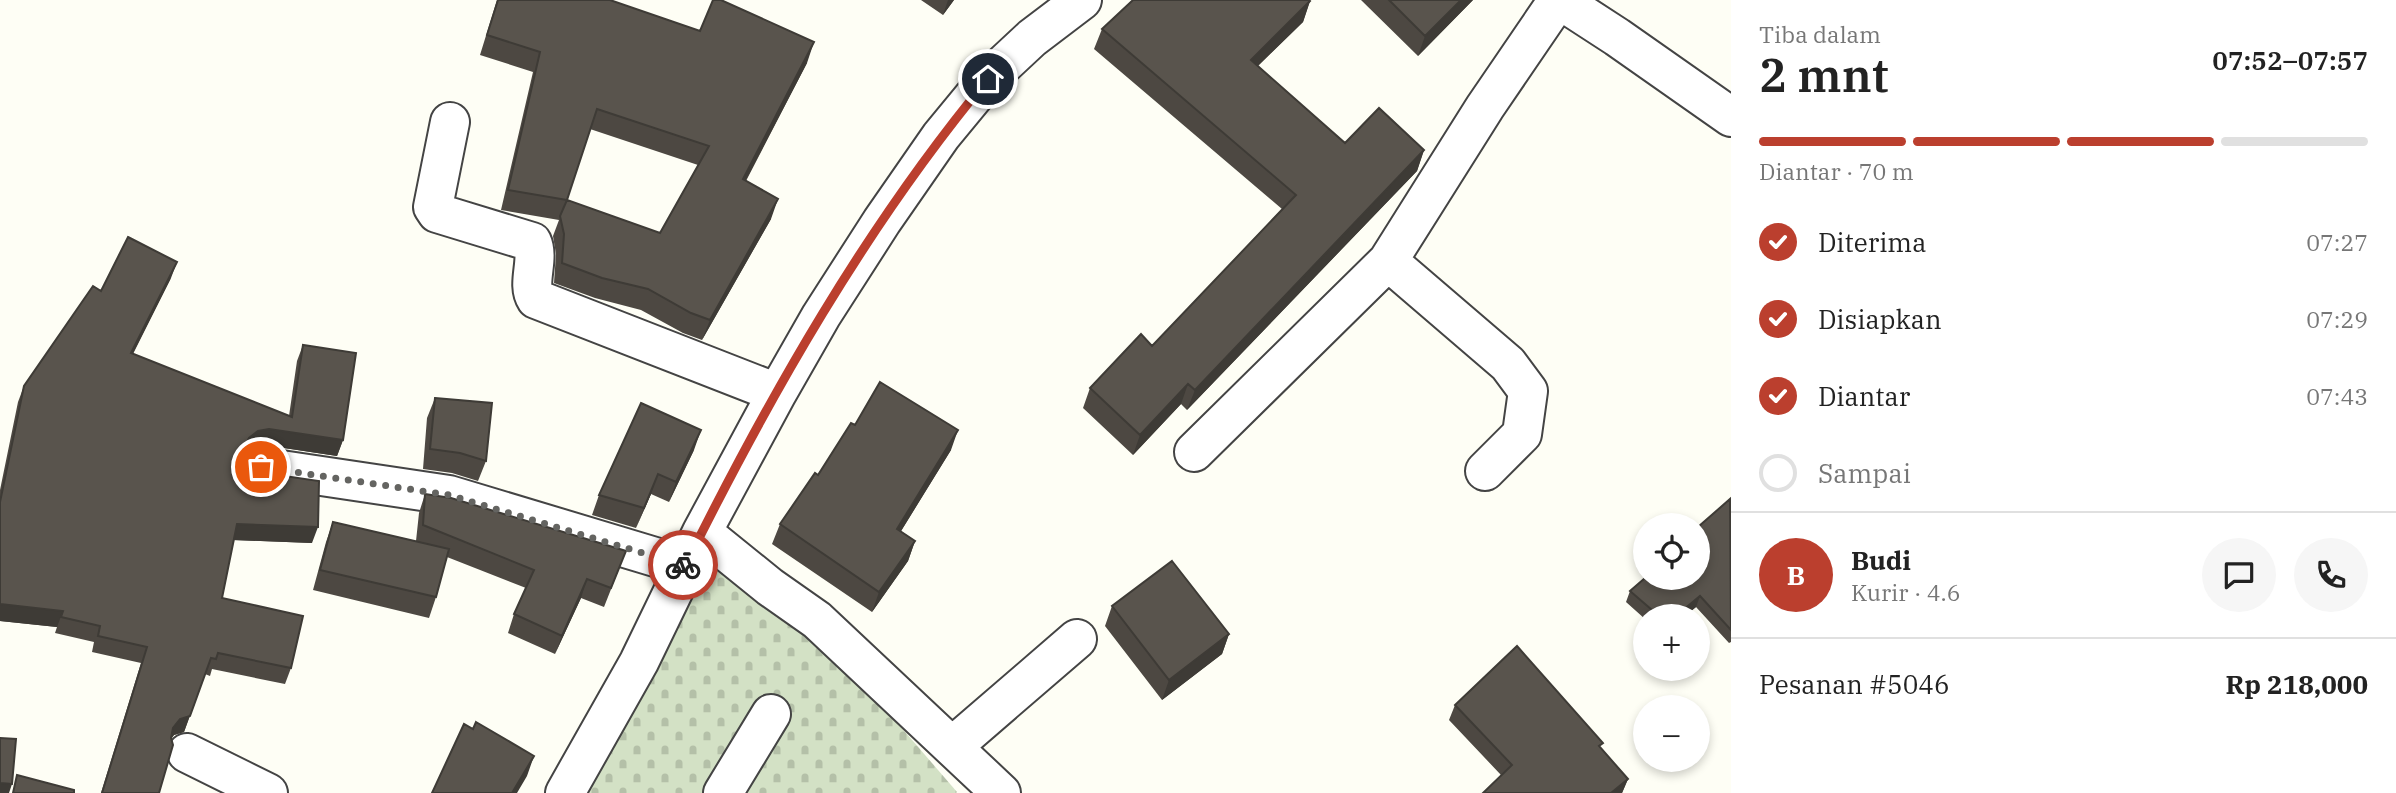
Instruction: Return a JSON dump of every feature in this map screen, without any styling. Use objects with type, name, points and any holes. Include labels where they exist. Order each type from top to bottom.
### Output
[{"type":"street","points":[[565,793],[639,662],[702,532],[777,393],[835,295],[941,136],[988,79],[1032,38],[1082,0]]},
{"type":"street","points":[[1194,452],[1388,261],[1485,107],[1559,0],[1731,117]]},
{"type":"street","points":[[450,122],[433,207],[437,213],[533,242],[536,252],[533,293],[536,299],[777,393]]},
{"type":"street","points":[[1388,261],[1508,364],[1528,391],[1522,434],[1485,471]]},
{"type":"street","points":[[261,467],[449,495],[685,566]]},
{"type":"street","points":[[702,532],[770,587],[817,620],[1001,793]]},
{"type":"street","points":[[953,746],[1077,639]]},
{"type":"street","points":[[723,793],[771,714]]},
{"type":"street","points":[[187,753],[268,793]]},
{"type":"green space","points":[[717,514],[957,792],[956,793],[577,793]]},
{"type":"building","points":[[498,0],[610,0],[700,31],[713,0],[721,0],[814,42],[743,179],[778,199],[710,320],[691,313],[648,289],[602,278],[562,263],[564,234],[560,216],[567,200],[508,190],[540,52],[487,35]],"holes":[[[597,109],[709,146],[660,233],[567,200]]]},
{"type":"building","points":[[1133,0],[1309,0],[1251,60],[1345,143],[1379,108],[1424,150],[1195,390],[1188,384],[1140,435],[1090,388],[1141,334],[1152,346],[1296,195],[1102,29]]},
{"type":"building","points":[[1389,0],[1461,0],[1425,36]]},
{"type":"building","points":[[128,237],[177,262],[131,353],[292,417],[303,345],[356,353],[343,440],[269,429],[258,431],[249,438],[245,447],[247,460],[254,468],[264,473],[319,481],[318,527],[237,524],[222,598],[303,616],[291,668],[218,653],[216,659],[211,658],[190,716],[180,719],[173,728],[173,745],[159,793],[102,793],[147,647],[98,636],[100,626],[61,617],[63,611],[0,604],[0,502],[24,386],[93,286],[101,291]]},
{"type":"building","points":[[880,382],[958,430],[897,529],[915,541],[879,592],[780,524],[815,473],[818,475],[851,423],[855,425]]},
{"type":"building","points":[[435,398],[492,403],[486,461],[460,453],[430,449]]},
{"type":"building","points":[[641,403],[701,430],[676,482],[658,474],[644,508],[599,495]]},
{"type":"building","points":[[425,494],[451,498],[626,551],[611,588],[587,579],[562,636],[514,614],[534,570],[423,525]]},
{"type":"building","points":[[1730,499],[1731,630],[1700,596],[1690,604],[1645,604],[1630,591],[1633,588],[1710,590],[1710,516]]},
{"type":"building","points":[[333,522],[449,549],[436,597],[320,570]]},
{"type":"building","points":[[1172,561],[1229,634],[1169,680],[1112,606]]},
{"type":"building","points":[[1517,646],[1603,743],[1599,746],[1628,779],[1611,793],[1483,793],[1512,765],[1455,705]]},
{"type":"building","points":[[476,722],[534,756],[512,793],[432,793],[464,724],[473,729]]},
{"type":"building","points":[[0,738],[16,739],[12,784],[0,783]]},
{"type":"building","points":[[17,775],[74,790],[74,793],[13,793]]},
{"type":"way so far","points":[[261,467],[449,495],[683,565]]},
{"type":"route","points":[[683,565],[685,566],[821,316],[941,136],[988,79]]}]
